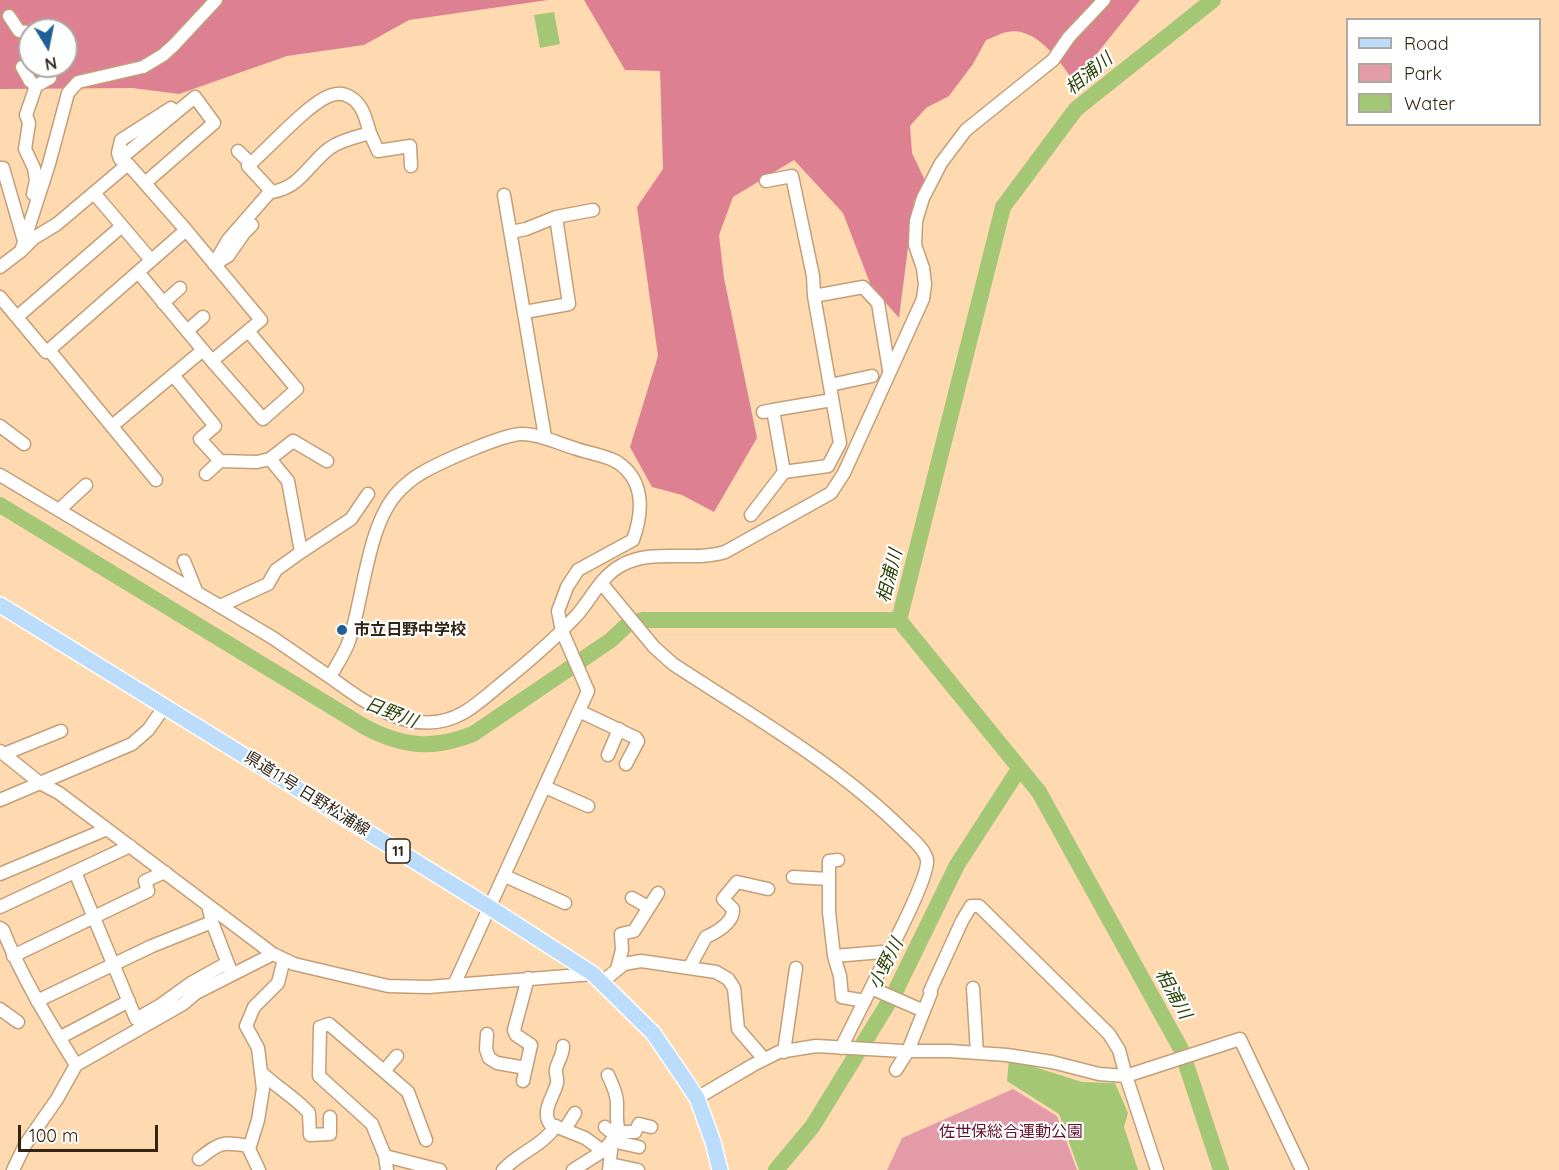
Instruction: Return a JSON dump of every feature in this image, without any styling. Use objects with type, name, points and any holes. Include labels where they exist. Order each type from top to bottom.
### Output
[{"type":"main road","name":"県道11号 日野松浦線","points":[[0,605],[489,907],[597,978],[653,1033],[697,1098],[713,1142],[720,1170]]},
{"type":"street","points":[[23,246],[68,93],[78,82],[143,67],[168,50],[216,0]]},
{"type":"street","points":[[0,475],[273,638],[365,703],[383,713],[420,722],[440,721],[462,714],[564,635],[608,573],[624,563],[642,558],[712,556],[725,552],[831,493],[844,473],[923,299],[925,284],[923,268],[915,245],[916,221],[923,198],[941,164],[966,130],[1053,60],[1069,37],[1104,0]]},
{"type":"street","points":[[9,16],[18,30]]},
{"type":"street","points":[[28,78],[36,87]]},
{"type":"street","points":[[37,202],[32,195],[36,180],[34,168],[25,150],[29,123],[26,115],[36,87],[45,78]]},
{"type":"street","points":[[50,91],[51,78]]},
{"type":"street","points":[[272,192],[248,166],[316,103],[332,95],[340,94],[351,97],[358,104],[378,151],[410,146],[411,166]]},
{"type":"street","points":[[0,267],[23,246],[57,224],[93,193],[195,97],[214,123],[145,183]]},
{"type":"street","points":[[214,264],[228,240],[260,202],[272,192],[295,182],[329,148],[370,132]]},
{"type":"street","points":[[238,151],[251,164]]},
{"type":"street","points":[[124,162],[186,230],[261,320],[212,361]]},
{"type":"street","points":[[0,168],[3,168],[23,246]]},
{"type":"street","points":[[751,515],[784,472],[828,466],[840,443],[814,296],[813,276],[792,176],[766,181]]},
{"type":"street","points":[[93,193],[151,260]]},
{"type":"street","points":[[504,195],[545,437]]},
{"type":"street","points":[[511,232],[526,229],[556,217],[593,210]]},
{"type":"street","points":[[525,312],[569,304],[556,217]]},
{"type":"street","points":[[214,264],[228,256],[252,225]]},
{"type":"street","points":[[17,317],[122,226]]},
{"type":"street","points":[[49,350],[186,230]]},
{"type":"street","points":[[138,272],[263,419],[297,389],[248,331]]},
{"type":"street","points":[[814,296],[863,287],[878,303],[889,371]]},
{"type":"street","points":[[163,303],[180,288]]},
{"type":"street","points":[[0,297],[46,351],[49,350],[156,480]]},
{"type":"street","points":[[187,331],[203,316]]},
{"type":"street","points":[[112,426],[203,350]]},
{"type":"street","points":[[173,375],[215,426],[200,439],[220,461]]},
{"type":"street","points":[[830,385],[872,376]]},
{"type":"street","points":[[784,472],[768,411],[832,400]]},
{"type":"street","points":[[0,426],[23,438]]},
{"type":"street","points":[[330,677],[349,643],[382,515],[398,492],[419,474],[485,444],[520,434],[545,437],[616,461],[637,483],[641,504],[639,525],[633,540],[578,570],[567,587],[558,611],[564,635],[588,691],[454,985]]},
{"type":"street","points":[[206,474],[220,461],[257,462],[270,459],[292,441],[327,461]]},
{"type":"street","points":[[270,459],[288,481],[301,552]]},
{"type":"street","points":[[59,510],[86,485]]},
{"type":"street","points":[[220,606],[268,584],[276,570],[351,519],[368,494]]},
{"type":"street","points":[[184,561],[197,592]]},
{"type":"street","points":[[602,584],[654,647],[673,664],[828,766],[890,817],[918,845],[927,858],[927,867],[909,912],[844,1048]]},
{"type":"street","points":[[0,800],[132,744],[148,730],[165,706]]},
{"type":"street","points":[[579,711],[636,738],[638,741],[626,764]]},
{"type":"street","points":[[608,755],[619,729]]},
{"type":"street","points":[[2,753],[61,731]]},
{"type":"street","points":[[2,753],[40,783],[59,793],[107,828],[278,957],[294,964],[388,986],[428,987],[528,978],[597,978],[624,964],[641,961],[716,972],[728,979],[734,988],[738,1029],[765,1059]]},
{"type":"street","points":[[545,787],[588,806]]},
{"type":"street","points":[[0,874],[107,828]]},
{"type":"street","points":[[0,907],[130,846]]},
{"type":"street","points":[[838,860],[829,861],[829,912],[834,956],[840,976],[842,997],[865,1001]]},
{"type":"street","points":[[75,872],[136,1019],[191,983],[230,969],[278,957]]},
{"type":"street","points":[[13,956],[148,891],[145,881],[165,872]]},
{"type":"street","points":[[505,876],[566,903]]},
{"type":"street","points":[[793,877],[829,879]]},
{"type":"street","points":[[689,968],[706,937],[730,921],[733,909],[723,899],[737,882],[768,889]]},
{"type":"street","points":[[617,969],[622,950],[621,934],[634,931],[658,893]]},
{"type":"street","points":[[632,898],[648,908]]},
{"type":"street","points":[[208,905],[230,969]]},
{"type":"street","points":[[896,1070],[962,921],[971,906],[979,906],[1109,1034],[1119,1050],[1129,1075],[1157,1170]]},
{"type":"street","points":[[37,1001],[152,946],[212,922]]},
{"type":"street","points":[[613,926],[628,932]]},
{"type":"street","points":[[0,928],[37,1001],[76,1065]]},
{"type":"street","points":[[834,956],[882,952],[887,956]]},
{"type":"street","points":[[259,1170],[249,1149],[258,1120],[262,1089],[261,1072],[258,1048],[246,1026],[254,1007],[278,983],[278,957]]},
{"type":"street","points":[[784,1052],[796,968]]},
{"type":"street","points":[[14,1170],[25,1145],[57,1099],[76,1065],[183,1004],[230,969]]},
{"type":"street","points":[[523,1082],[531,1045],[516,1035],[514,1030],[528,978]]},
{"type":"street","points":[[872,988],[924,1011]]},
{"type":"street","points":[[973,988],[977,1053]]},
{"type":"street","points":[[59,1038],[129,1001]]},
{"type":"street","points":[[0,1009],[18,1022]]},
{"type":"street","points":[[387,1170],[385,1156],[372,1124],[319,1076],[320,1027],[329,1024],[408,1092],[427,1134]]},
{"type":"street","points":[[486,1034],[486,1049],[489,1058],[498,1063],[526,1068]]},
{"type":"street","points":[[697,1098],[765,1059],[784,1052],[816,1046],[1007,1055],[1052,1062],[1099,1074],[1129,1075],[1235,1040],[1302,1170]]},
{"type":"street","points":[[563,1046],[563,1055],[556,1071],[557,1082],[546,1112],[547,1120],[550,1124],[585,1138],[603,1151]]},
{"type":"street","points":[[384,1071],[397,1056]]},
{"type":"street","points":[[261,1072],[276,1087],[297,1099],[309,1113],[305,1136],[330,1134],[330,1117]]},
{"type":"street","points":[[608,1075],[615,1089],[617,1101],[616,1136],[610,1167],[638,1170]]},
{"type":"street","points":[[503,1170],[515,1158],[536,1147],[575,1113]]},
{"type":"street","points":[[573,1170],[603,1151],[616,1136],[635,1132],[639,1124],[651,1127]]},
{"type":"street","points":[[605,1127],[616,1136],[639,1147]]},
{"type":"street","points":[[199,1159],[213,1147],[225,1142],[250,1146]]},
{"type":"street","points":[[385,1156],[440,1170]]},
{"type":"green space","name":"佐世保総合運動公園","points":[[1013,1089],[1057,1116],[1077,1170],[887,1170],[902,1138]]},
{"type":"shaded area","points":[[0,0],[548,0],[409,20],[364,45],[287,56],[179,94],[132,88],[0,89]]},
{"type":"shaded area","points":[[584,0],[1140,0],[1074,82],[1062,65],[1037,39],[1017,31],[1004,33],[986,40],[973,64],[949,96],[926,108],[910,126],[912,153],[929,189],[914,200],[899,318],[871,286],[843,213],[794,160],[733,197],[719,235],[724,278],[757,438],[714,512],[682,495],[652,487],[630,447],[658,356],[637,207],[663,169],[660,71],[625,70]]},
{"type":"water","points":[[554,12],[560,44],[540,48],[534,15]]},
{"type":"water","points":[[1009,1059],[1082,1082],[1115,1083],[1128,1113],[1124,1127],[1138,1170],[1079,1170],[1059,1114],[1007,1081]]},
{"type":"waterway","name":"相浦川","points":[[1213,0],[1076,109],[1003,207],[899,620],[1039,792],[1181,1049],[1221,1170]]},
{"type":"waterway","name":"日野川","points":[[0,505],[365,727],[392,739],[418,744],[444,742],[473,734],[611,640],[628,624],[643,620],[899,620]]},
{"type":"waterway","name":"小野川","points":[[776,1170],[812,1127],[895,992],[957,865],[1019,769]]},
{"type":"place","name":"市立日野中学校","points":[[342,630]]}]
